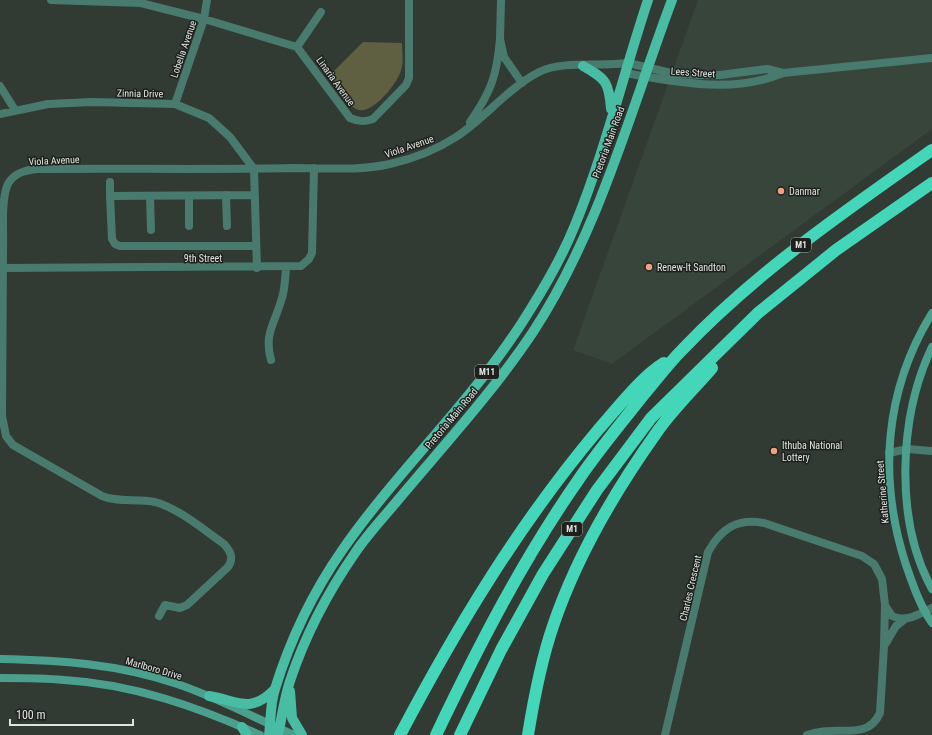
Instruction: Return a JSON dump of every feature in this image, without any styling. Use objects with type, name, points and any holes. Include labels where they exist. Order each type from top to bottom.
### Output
[{"type":"highway","name":"M1","points":[[436,735],[488,630],[524,565],[556,512],[609,437],[680,352],[735,300],[770,270],[832,222],[932,150]]},
{"type":"highway","name":"M1","points":[[460,735],[518,618],[543,574],[597,490],[651,418],[758,313],[836,250],[932,183]]},
{"type":"highway","points":[[528,735],[538,679],[553,626],[590,541],[633,468],[657,432],[714,365],[721,349]]},
{"type":"highway","points":[[400,735],[447,647],[474,601],[536,509],[620,404],[661,365],[680,352]]},
{"type":"main road","name":"Pretoria Main Road","points":[[276,729],[274,690],[308,606],[342,550],[382,498],[496,361],[540,294],[576,224],[601,154],[648,0]]},
{"type":"main road","name":"Pretoria Main Road","points":[[276,729],[289,683],[303,646],[326,600],[356,551],[514,359],[557,291],[586,235],[672,0]]},
{"type":"main road","points":[[584,66],[601,76],[606,81],[611,96],[611,119]]},
{"type":"main road","name":"Katherine Street","points":[[932,313],[922,328],[901,379],[894,411],[889,453],[893,517],[899,542],[928,610],[932,623]]},
{"type":"main road","points":[[932,347],[915,392],[910,412],[905,477],[908,510],[916,547],[932,589]]},
{"type":"main road","name":"Marlboro Drive","points":[[0,659],[71,662],[137,672],[175,683],[209,696],[276,729],[294,735]]},
{"type":"main road","points":[[0,678],[65,680],[120,687],[180,703],[244,731],[260,735]]},
{"type":"main road","points":[[289,683],[292,718],[302,735]]},
{"type":"main road","points":[[209,696],[253,704],[263,701],[274,690]]},
{"type":"main road","name":"M11","points":[[269,735],[276,729]]},
{"type":"street","points":[[51,0],[141,3],[204,19],[297,47],[321,12]]},
{"type":"street","name":"Lobelia Avenue","points":[[175,104],[204,19],[207,0]]},
{"type":"street","name":"Linaria Avenue","points":[[297,47],[350,118],[357,121],[366,122],[373,119],[406,85],[409,78],[409,0]]},
{"type":"street","points":[[501,0],[500,39],[504,58],[522,83]]},
{"type":"street","name":"Viola Avenue","points":[[464,131],[488,95],[493,84],[500,39]]},
{"type":"street","name":"Lees Street","points":[[627,68],[706,85],[768,79],[783,73],[932,58]]},
{"type":"street","name":"Viola Avenue","points":[[159,616],[165,605],[180,608],[187,605],[228,567],[231,562],[230,552],[224,544],[162,505],[143,501],[113,499],[102,496],[12,445],[6,436],[2,416],[3,268],[5,197],[9,182],[16,175],[22,172],[44,169],[354,168],[389,164],[426,152],[456,137],[522,83],[548,69],[584,66],[613,66],[627,68]]},
{"type":"street","points":[[0,86],[15,110]]},
{"type":"street","name":"Zinnia Drive","points":[[0,114],[15,110],[65,102],[175,104],[196,111],[220,126],[254,169]]},
{"type":"street","name":"9th Street","points":[[3,268],[286,268],[301,266],[309,259],[312,253],[314,168]]},
{"type":"street","points":[[254,169],[257,268]]},
{"type":"street","points":[[110,182],[112,239],[115,244],[120,246],[256,246]]},
{"type":"street","points":[[226,195],[227,226]]},
{"type":"street","points":[[110,196],[254,195]]},
{"type":"street","points":[[150,196],[151,230]]},
{"type":"street","points":[[189,196],[189,226]]},
{"type":"street","points":[[271,360],[268,348],[268,336],[282,300],[286,268]]},
{"type":"street","points":[[889,453],[907,449],[932,451]]},
{"type":"street","name":"Charles Crescent","points":[[666,735],[708,552],[714,541],[724,530],[736,524],[748,522],[764,523],[868,559],[879,570],[882,579],[885,605],[884,646],[880,713],[876,722],[871,728],[859,732],[828,731],[807,735]]},
{"type":"street","points":[[885,605],[888,613],[892,616],[905,619]]},
{"type":"street","name":"Charles Crescent","points":[[884,646],[896,626],[905,619],[928,610]]},
{"type":"shaded area","points":[[698,0],[932,0],[932,129],[612,364],[573,350]]},
{"type":"green space","points":[[363,42],[402,43],[403,60],[399,76],[395,83],[376,104],[362,110],[356,109],[348,103],[330,75]]},
{"type":"place","name":"Danmar","points":[[781,191]]},
{"type":"place","name":"Renew-It Sandton","points":[[649,267]]},
{"type":"place","name":"Ithuba National Lottery","points":[[774,451]]}]
